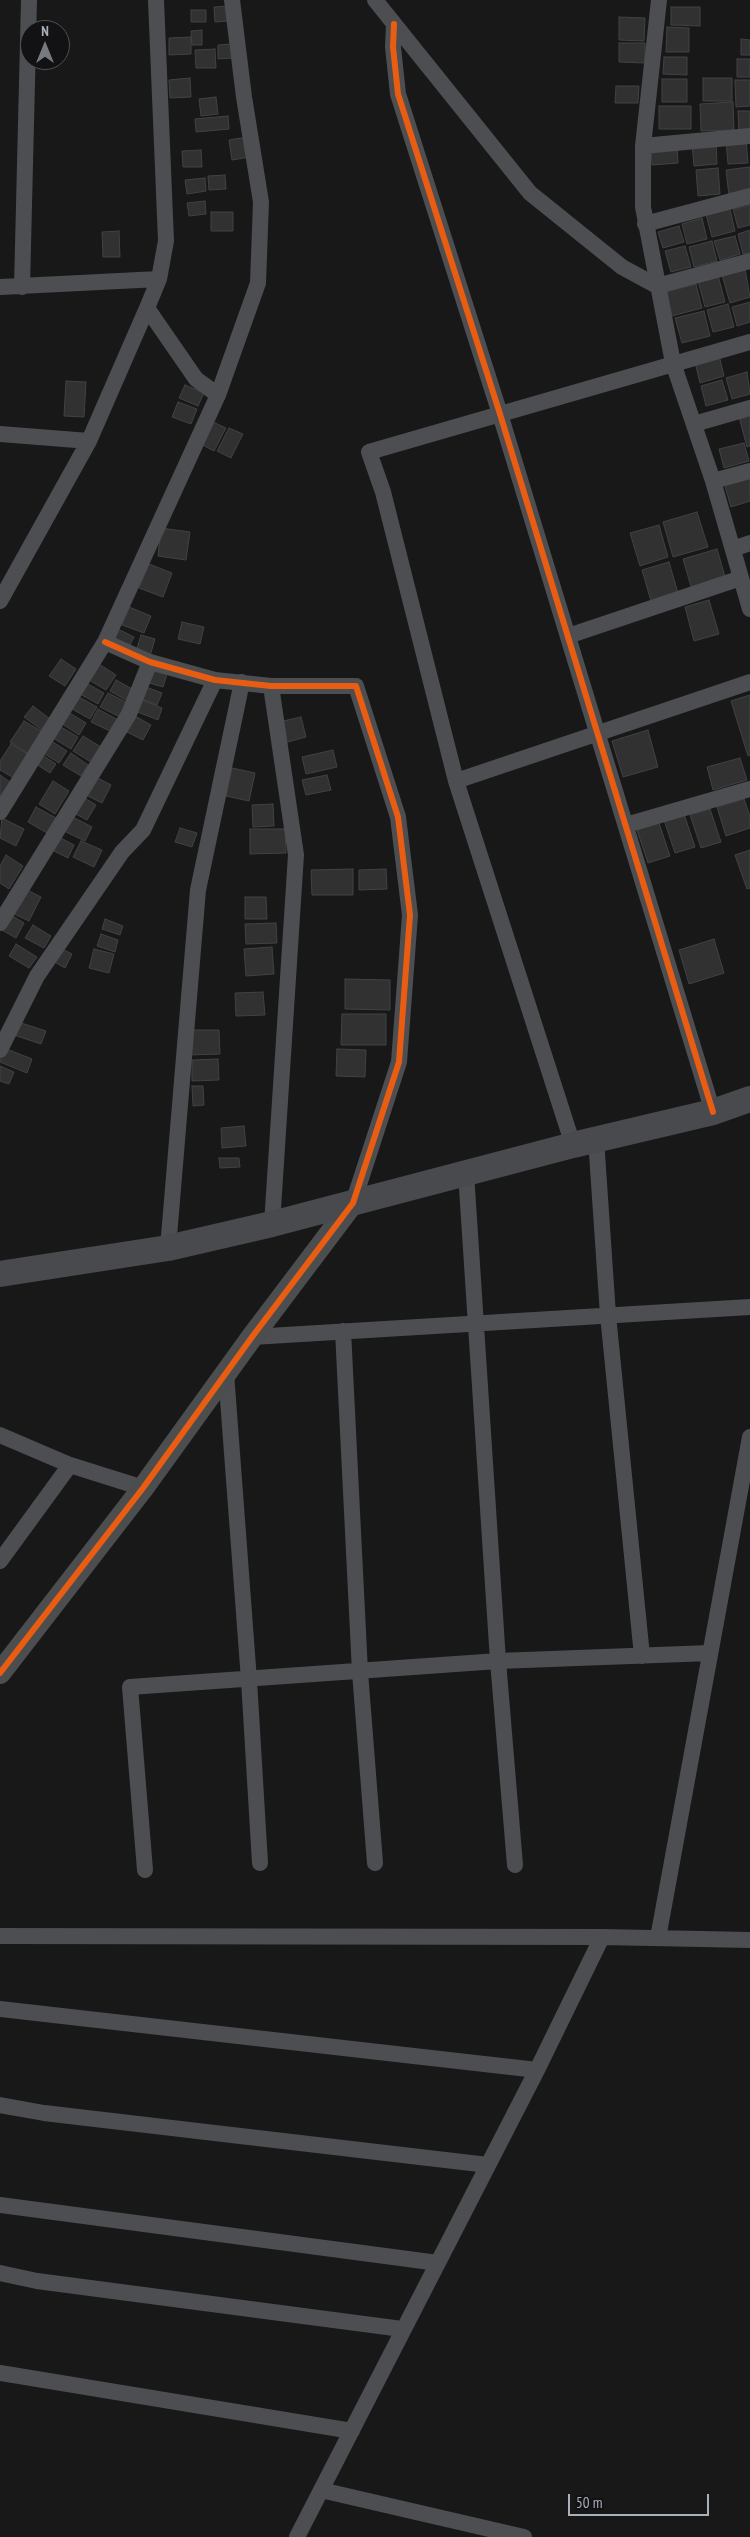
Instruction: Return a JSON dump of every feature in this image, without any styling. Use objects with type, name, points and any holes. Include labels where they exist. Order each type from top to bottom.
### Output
[{"type":"main road","points":[[0,1274],[168,1248],[272,1224],[585,1142],[712,1112],[750,1099]]},
{"type":"street","points":[[22,287],[29,0]]},
{"type":"street","points":[[0,601],[89,441],[159,279],[166,241],[156,0]]},
{"type":"street","points":[[0,812],[105,642],[218,395],[258,283],[261,202],[244,96],[232,0]]},
{"type":"street","points":[[375,0],[530,193],[622,267],[657,286],[750,261]]},
{"type":"street","points":[[659,0],[643,146],[643,206],[645,224],[673,363],[713,481],[750,609]]},
{"type":"street","points":[[394,24],[393,47],[398,94],[500,414],[712,1112]]},
{"type":"street","points":[[643,146],[750,136]]},
{"type":"street","points":[[645,224],[750,196]]},
{"type":"street","points":[[0,287],[159,279]]},
{"type":"street","points":[[147,308],[196,379],[218,395]]},
{"type":"street","points":[[642,1656],[608,1315],[585,1142],[456,781],[383,492],[369,452],[750,342]]},
{"type":"street","points":[[694,424],[750,408]]},
{"type":"street","points":[[0,434],[89,441]]},
{"type":"street","points":[[713,481],[750,471]]},
{"type":"street","points":[[733,548],[750,544]]},
{"type":"street","points":[[568,636],[741,578]]},
{"type":"street","points":[[0,1673],[143,1488],[252,1337],[353,1202],[399,1062],[410,915],[398,817],[356,686],[271,686],[216,680],[150,662],[105,642]]},
{"type":"street","points":[[0,923],[129,714],[150,662]]},
{"type":"street","points":[[0,1050],[37,976],[122,852],[143,830],[216,680]]},
{"type":"street","points":[[168,1248],[198,890],[242,682]]},
{"type":"street","points":[[456,781],[750,682]]},
{"type":"street","points":[[271,686],[296,855],[272,1224]]},
{"type":"street","points":[[626,825],[750,789]]},
{"type":"street","points":[[466,1173],[498,1661],[515,1865]]},
{"type":"street","points":[[252,1337],[750,1307]]},
{"type":"street","points":[[343,1331],[360,1672],[375,1863]]},
{"type":"street","points":[[226,1373],[249,1680],[260,1863]]},
{"type":"street","points":[[0,1435],[70,1465],[143,1488]]},
{"type":"street","points":[[658,1938],[750,1436]]},
{"type":"street","points":[[0,1561],[70,1465]]},
{"type":"street","points":[[145,1870],[130,1687],[498,1661],[710,1653]]},
{"type":"street","points":[[0,1936],[602,1937],[750,1940]]},
{"type":"street","points":[[297,2537],[402,2329],[537,2070],[602,1937]]},
{"type":"street","points":[[0,2009],[537,2070]]},
{"type":"street","points":[[0,2105],[44,2113],[488,2165]]},
{"type":"street","points":[[0,2205],[438,2263]]},
{"type":"street","points":[[0,2274],[47,2282],[402,2329]]},
{"type":"street","points":[[0,2373],[352,2431]]},
{"type":"street","points":[[322,2490],[524,2537]]},
{"type":"building","points":[[229,6],[230,21],[215,22],[214,7]]},
{"type":"building","points":[[671,7],[700,7],[700,26],[671,25]]},
{"type":"building","points":[[191,10],[206,10],[206,22],[191,22]]},
{"type":"building","points":[[619,17],[645,18],[644,41],[619,40]]},
{"type":"building","points":[[667,27],[689,28],[689,52],[666,52]]},
{"type":"building","points":[[202,30],[202,45],[192,45],[191,31]]},
{"type":"building","points":[[191,37],[191,54],[169,55],[169,38]]},
{"type":"building","points":[[741,39],[750,40],[750,55],[741,55]]},
{"type":"building","points":[[619,43],[645,43],[645,63],[619,62]]},
{"type":"building","points":[[231,44],[232,58],[218,59],[218,45]]},
{"type":"building","points":[[215,49],[216,68],[196,68],[195,50]]},
{"type":"building","points":[[664,57],[687,57],[687,75],[663,74]]},
{"type":"building","points":[[737,59],[750,59],[750,77],[737,77]]},
{"type":"building","points":[[190,78],[191,97],[170,98],[169,80]]},
{"type":"building","points":[[703,78],[732,78],[732,101],[703,101]]},
{"type":"building","points":[[662,79],[687,79],[687,102],[662,102]]},
{"type":"building","points":[[735,80],[750,80],[750,106],[736,107]]},
{"type":"building","points":[[616,86],[639,86],[638,103],[615,103]]},
{"type":"building","points":[[216,97],[218,114],[201,116],[199,99]]},
{"type":"building","points":[[733,102],[734,130],[701,131],[700,104]]},
{"type":"building","points":[[659,106],[691,106],[691,129],[659,129]]},
{"type":"building","points":[[738,111],[750,111],[750,132],[739,133]]},
{"type":"building","points":[[228,116],[229,129],[196,132],[195,119]]},
{"type":"building","points":[[247,137],[250,157],[232,160],[229,140]]},
{"type":"building","points":[[746,139],[748,163],[728,164],[726,141]]},
{"type":"building","points":[[716,142],[717,164],[694,166],[692,144]]},
{"type":"building","points":[[677,146],[678,163],[652,165],[651,148]]},
{"type":"building","points":[[201,150],[202,167],[183,167],[182,151]]},
{"type":"building","points":[[750,167],[750,193],[729,196],[726,170]]},
{"type":"building","points":[[718,168],[720,194],[698,196],[696,170]]},
{"type":"building","points":[[225,175],[226,189],[209,190],[208,176]]},
{"type":"building","points":[[205,178],[206,191],[187,194],[185,180]]},
{"type":"building","points":[[205,201],[206,214],[189,216],[187,203]]},
{"type":"building","points":[[750,205],[750,225],[738,228],[733,209]]},
{"type":"building","points":[[730,209],[735,231],[712,237],[706,215]]},
{"type":"building","points":[[211,212],[233,212],[233,231],[211,231]]},
{"type":"building","points":[[702,218],[707,239],[687,244],[682,224]]},
{"type":"building","points":[[679,226],[684,242],[663,248],[658,232]]},
{"type":"building","points":[[750,230],[750,252],[743,254],[738,234]]},
{"type":"building","points":[[119,231],[120,257],[103,257],[102,232]]},
{"type":"building","points":[[735,236],[740,254],[720,260],[714,241]]},
{"type":"building","points":[[712,241],[717,261],[694,267],[689,247]]},
{"type":"building","points":[[685,246],[691,267],[671,272],[665,251]]},
{"type":"building","points":[[745,269],[750,297],[730,303],[722,275]]},
{"type":"building","points":[[718,275],[725,302],[705,307],[698,281]]},
{"type":"building","points":[[696,284],[702,308],[672,316],[666,292]]},
{"type":"building","points":[[750,302],[750,322],[737,326],[732,307]]},
{"type":"building","points":[[728,304],[734,327],[713,332],[707,310]]},
{"type":"building","points":[[704,311],[710,336],[682,343],[675,318]]},
{"type":"building","points":[[719,355],[724,376],[700,383],[695,362]]},
{"type":"building","points":[[747,372],[750,394],[732,399],[726,378]]},
{"type":"building","points":[[722,380],[728,400],[706,406],[701,386]]},
{"type":"building","points":[[66,381],[86,382],[84,417],[64,416]]},
{"type":"building","points":[[185,385],[204,393],[198,406],[179,398]]},
{"type":"building","points":[[178,402],[197,409],[191,424],[172,417]]},
{"type":"building","points":[[750,414],[750,446],[747,447],[739,417]]},
{"type":"building","points":[[211,421],[226,428],[214,451],[199,443]]},
{"type":"building","points":[[229,428],[243,434],[231,458],[217,451]]},
{"type":"building","points":[[744,443],[749,461],[724,468],[719,449]]},
{"type":"building","points":[[750,476],[750,501],[731,507],[724,483]]},
{"type":"building","points":[[697,512],[708,547],[673,557],[663,522]]},
{"type":"building","points":[[659,525],[668,557],[640,566],[630,533]]},
{"type":"building","points":[[161,528],[190,532],[186,560],[158,556]]},
{"type":"building","points":[[717,549],[726,580],[692,590],[683,559]]},
{"type":"building","points":[[669,562],[678,593],[651,601],[642,570]]},
{"type":"building","points":[[149,564],[172,573],[163,597],[139,588]]},
{"type":"building","points":[[709,600],[719,634],[694,641],[685,607]]},
{"type":"building","points":[[129,607],[151,616],[144,633],[122,625]]},
{"type":"building","points":[[182,622],[204,627],[200,644],[178,639]]},
{"type":"building","points":[[118,629],[134,637],[128,649],[112,641]]},
{"type":"building","points":[[141,635],[155,639],[150,656],[136,652]]},
{"type":"building","points":[[61,659],[76,669],[65,686],[49,676]]},
{"type":"building","points":[[99,664],[116,675],[106,690],[89,680]]},
{"type":"building","points":[[149,669],[167,674],[163,687],[146,682]]},
{"type":"building","points":[[116,680],[132,689],[126,700],[110,691]]},
{"type":"building","points":[[86,683],[104,693],[98,704],[80,694]]},
{"type":"building","points":[[146,687],[162,693],[157,705],[142,699]]},
{"type":"building","points":[[108,693],[128,703],[120,717],[100,707]]},
{"type":"building","points":[[750,695],[750,755],[748,756],[731,701]]},
{"type":"building","points":[[79,697],[97,707],[90,719],[72,709]]},
{"type":"building","points":[[140,699],[162,708],[158,720],[135,711]]},
{"type":"building","points":[[33,706],[50,719],[42,730],[24,717]]},
{"type":"building","points":[[98,709],[118,720],[112,732],[91,722]]},
{"type":"building","points":[[68,712],[86,723],[79,735],[61,723]]},
{"type":"building","points":[[133,715],[151,725],[143,740],[125,731]]},
{"type":"building","points":[[301,717],[306,737],[284,743],[279,722]]},
{"type":"building","points":[[24,721],[43,732],[29,754],[10,742]]},
{"type":"building","points":[[61,727],[78,737],[71,749],[53,738]]},
{"type":"building","points":[[648,730],[658,767],[623,777],[612,741]]},
{"type":"building","points":[[83,736],[101,747],[91,762],[73,751]]},
{"type":"building","points":[[51,741],[67,751],[59,763],[43,753]]},
{"type":"building","points":[[11,744],[29,755],[14,778],[0,770],[0,761]]},
{"type":"building","points":[[333,750],[337,767],[306,774],[302,757]]},
{"type":"building","points":[[71,753],[88,765],[81,776],[63,765]]},
{"type":"building","points":[[42,755],[56,764],[50,773],[36,764]]},
{"type":"building","points":[[740,758],[747,780],[713,790],[707,767]]},
{"type":"building","points":[[232,768],[255,773],[249,801],[226,796]]},
{"type":"building","points":[[0,775],[10,782],[0,797]]},
{"type":"building","points":[[327,775],[331,790],[306,795],[302,780]]},
{"type":"building","points":[[94,776],[111,785],[102,803],[84,794]]},
{"type":"building","points":[[53,781],[69,791],[55,814],[39,804]]},
{"type":"building","points":[[83,797],[96,805],[87,820],[74,813]]},
{"type":"building","points":[[744,799],[750,816],[750,828],[726,836],[717,807]]},
{"type":"building","points":[[273,804],[274,826],[253,827],[252,805]]},
{"type":"building","points":[[36,807],[56,818],[47,833],[28,822]]},
{"type":"building","points":[[710,809],[721,842],[701,848],[690,815]]},
{"type":"building","points":[[684,814],[695,847],[675,853],[664,820]]},
{"type":"building","points":[[69,815],[92,827],[85,841],[62,830]]},
{"type":"building","points":[[2,818],[24,829],[16,846],[0,838]]},
{"type":"building","points":[[659,823],[670,856],[648,863],[637,830]]},
{"type":"building","points":[[180,828],[197,833],[192,847],[175,842]]},
{"type":"building","points":[[250,829],[285,829],[286,853],[250,854]]},
{"type":"building","points":[[57,836],[74,845],[68,858],[50,849]]},
{"type":"building","points":[[81,841],[102,850],[94,867],[73,857]]},
{"type":"building","points":[[750,850],[750,888],[747,889],[735,855]]},
{"type":"building","points":[[6,855],[23,866],[9,889],[0,883],[0,866]]},
{"type":"building","points":[[353,869],[353,895],[312,895],[311,870]]},
{"type":"building","points":[[386,869],[387,889],[359,890],[359,870]]},
{"type":"building","points":[[23,888],[41,897],[29,921],[10,912]]},
{"type":"building","points":[[245,897],[266,897],[267,919],[245,919]]},
{"type":"building","points":[[8,913],[24,923],[16,938],[0,929]]},
{"type":"building","points":[[105,919],[123,926],[120,935],[102,929]]},
{"type":"building","points":[[276,923],[277,943],[246,944],[245,924]]},
{"type":"building","points":[[33,925],[51,936],[44,948],[25,938]]},
{"type":"building","points":[[101,934],[118,940],[115,952],[97,946]]},
{"type":"building","points":[[714,939],[724,973],[689,984],[679,950]]},
{"type":"building","points":[[16,944],[37,957],[29,968],[9,956]]},
{"type":"building","points":[[58,947],[72,954],[65,968],[51,960]]},
{"type":"building","points":[[272,947],[274,974],[246,976],[244,949]]},
{"type":"building","points":[[94,949],[114,954],[109,973],[89,968]]},
{"type":"building","points":[[345,979],[390,980],[390,1010],[345,1009]]},
{"type":"building","points":[[263,992],[265,1015],[236,1016],[235,993]]},
{"type":"building","points":[[342,1014],[386,1014],[386,1045],[341,1045]]},
{"type":"building","points":[[15,1021],[46,1031],[41,1044],[11,1034]]},
{"type":"building","points":[[187,1030],[219,1030],[220,1054],[188,1055]]},
{"type":"building","points":[[4,1048],[32,1059],[27,1073],[0,1062]]},
{"type":"building","points":[[337,1049],[366,1050],[365,1077],[336,1076]]},
{"type":"building","points":[[218,1059],[219,1080],[192,1081],[192,1060]]},
{"type":"building","points":[[0,1066],[14,1072],[9,1084],[0,1081]]},
{"type":"building","points":[[192,1086],[203,1086],[204,1105],[193,1106]]},
{"type":"building","points":[[244,1126],[246,1146],[222,1148],[221,1128]]},
{"type":"building","points":[[219,1158],[239,1158],[240,1167],[220,1168]]},
{"type":"cycle path","points":[[394,24],[393,47],[398,94],[500,414],[713,1112]]},
{"type":"cycle path","points":[[0,1673],[143,1488],[252,1337],[353,1203],[399,1062],[410,915],[398,817],[356,686],[271,686],[215,680],[150,662],[105,642]]}]
